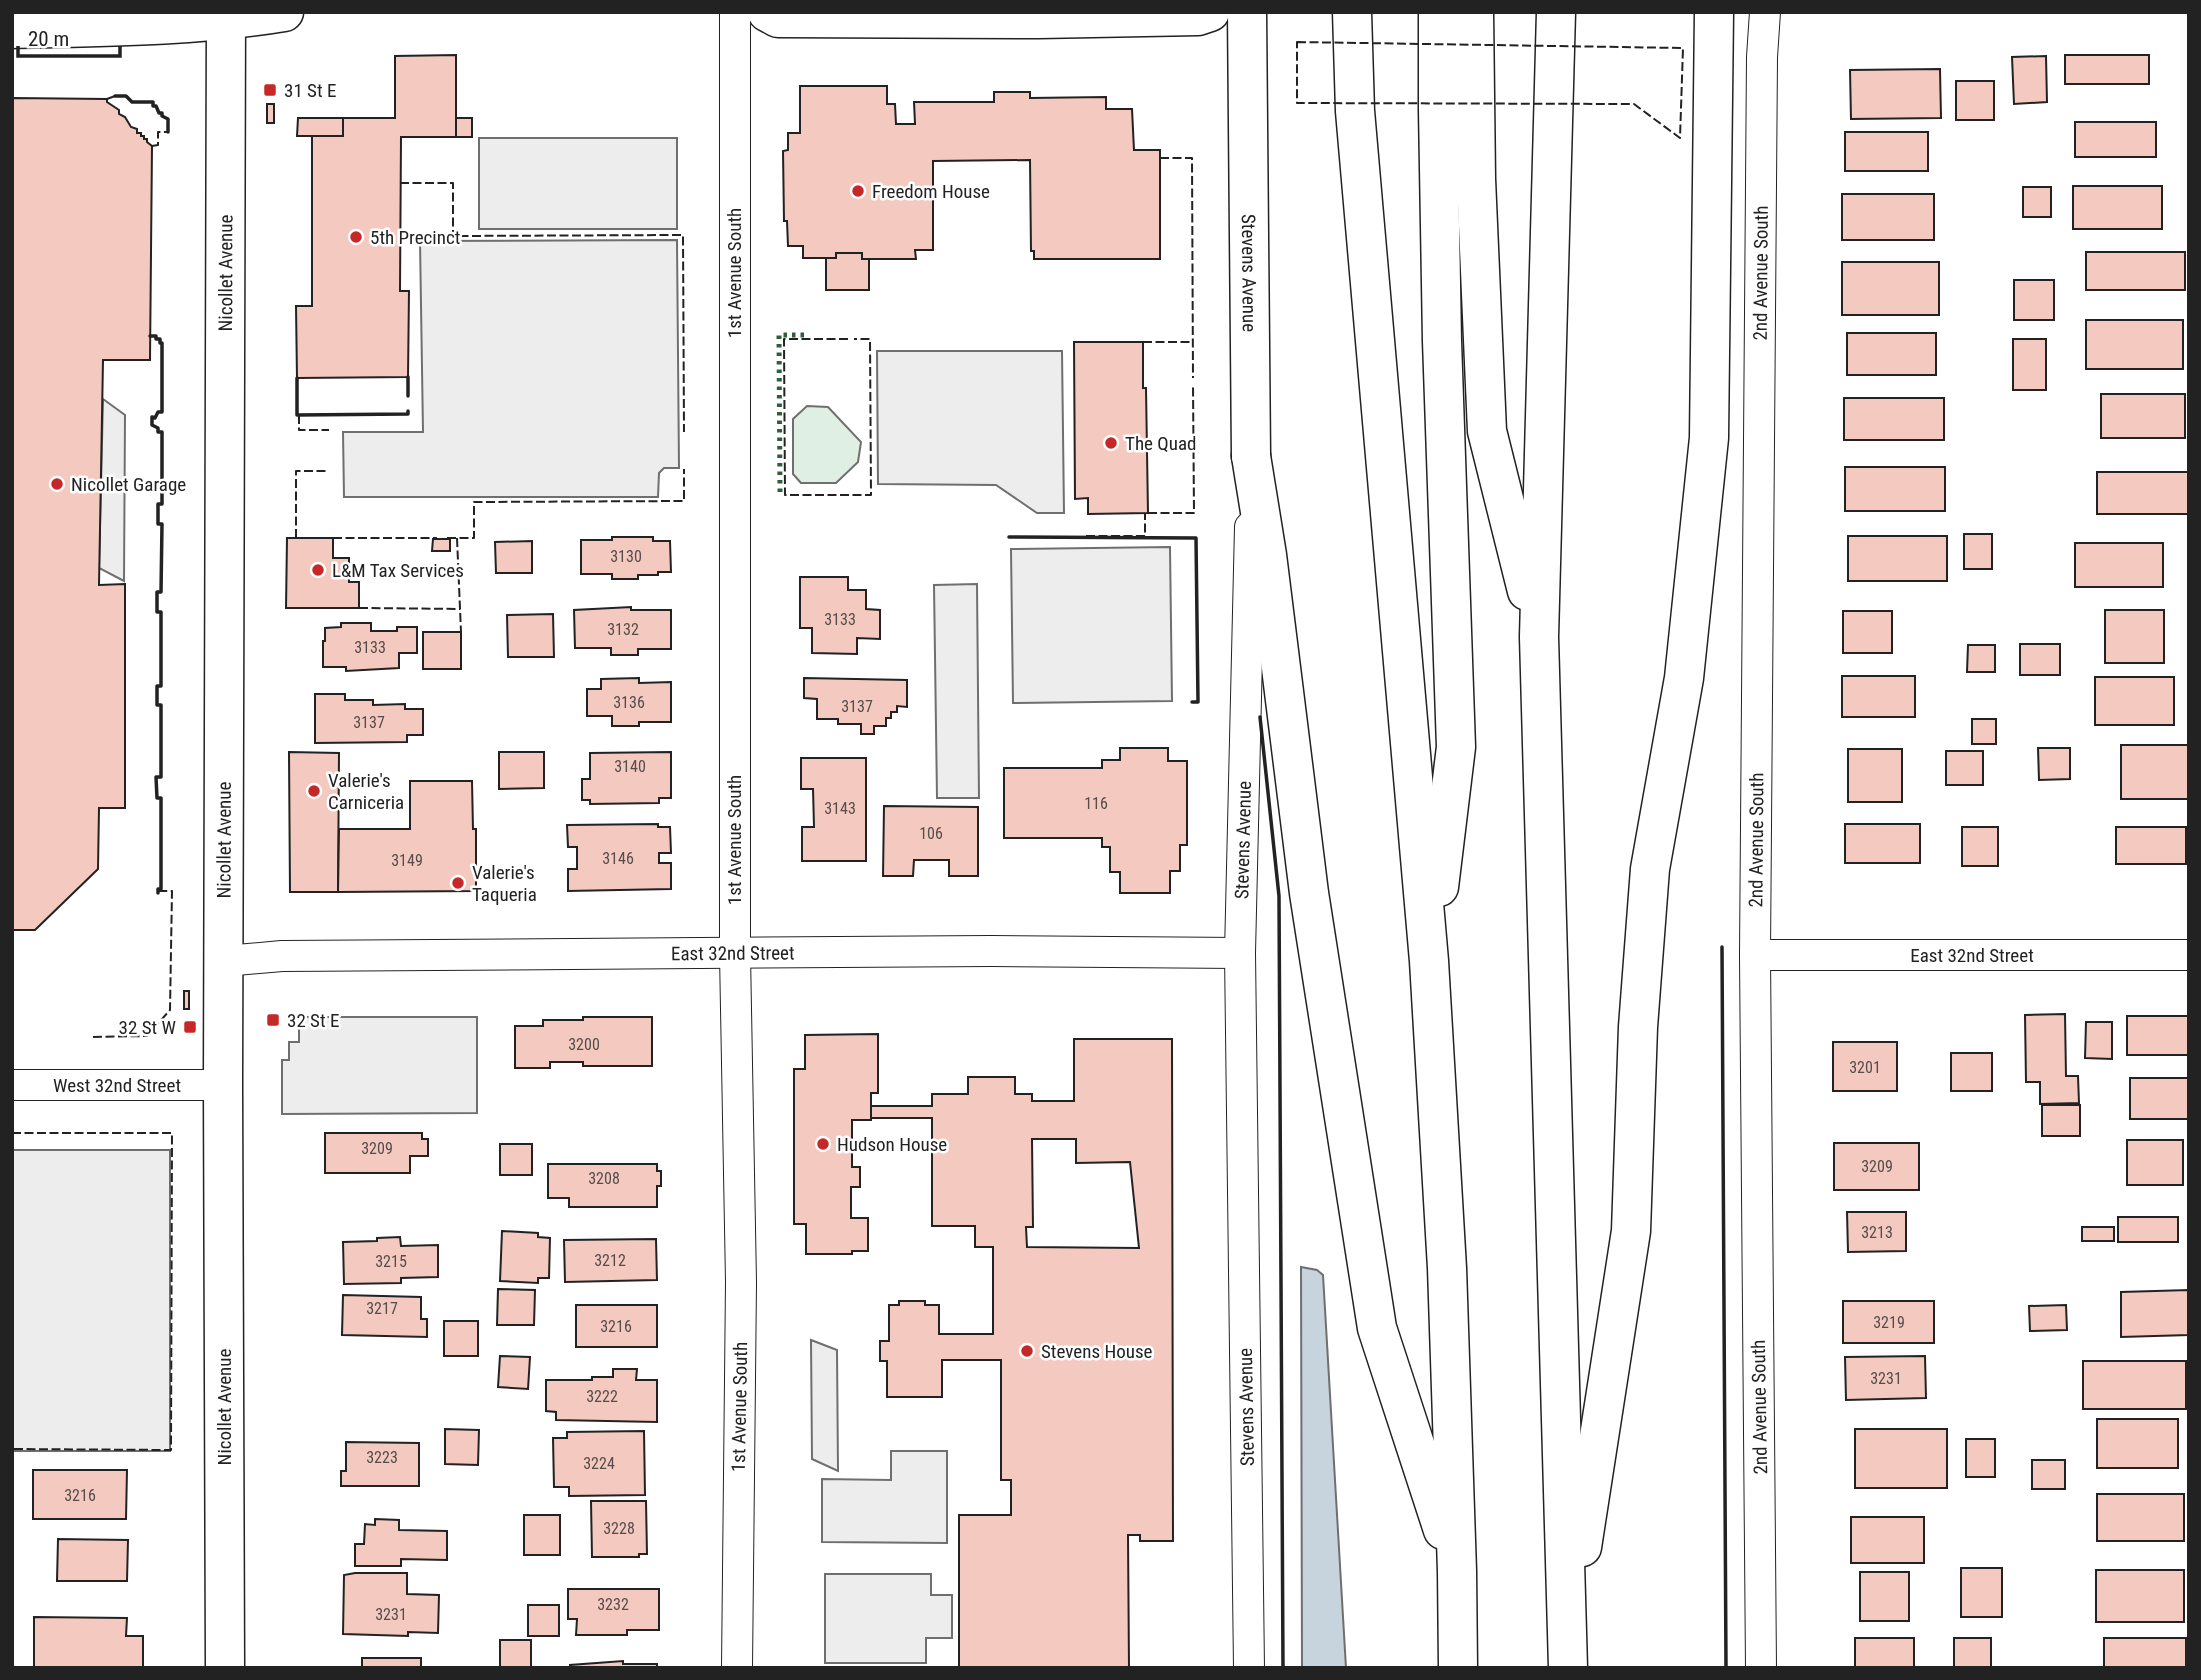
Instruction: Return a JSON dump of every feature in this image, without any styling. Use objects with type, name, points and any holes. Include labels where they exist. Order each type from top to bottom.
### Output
[{"type":"main road","points":[[12,29],[157,27],[284,12]]},
{"type":"main road","points":[[767,12],[778,18],[925,19],[1198,16],[1210,12]]},
{"type":"main road","name":"Stevens Avenue","points":[[1247,12],[1251,456]]},
{"type":"main road","points":[[1352,12],[1355,111],[1429,961],[1447,1268],[1458,1668]]},
{"type":"main road","points":[[1438,12],[1456,110],[1487,431],[1539,637]]},
{"type":"main road","points":[[1429,961],[1456,747],[1442,341],[1456,110],[1474,12]]},
{"type":"main road","points":[[1556,12],[1539,637],[1567,1655]]},
{"type":"main road","points":[[1567,1655],[1631,1231],[1639,1027],[1650,869],[1684,678],[1709,438],[1714,12]]},
{"type":"main road","name":"Nicollet Avenue","points":[[225,1668],[223,1085],[226,17]]},
{"type":"main road","points":[[1251,456],[1267,555],[1309,893],[1377,1328],[1457,1571]]},
{"type":"street","name":"1st Avenue South","points":[[735,12],[734,954],[741,1282],[737,1668]]},
{"type":"street","name":"2nd Avenue South","points":[[1761,1668],[1755,955],[1762,57],[1765,12]]},
{"type":"street","name":"Stevens Avenue","points":[[1249,1668],[1240,953],[1251,456]]},
{"type":"street","name":"East 32nd Street","points":[[225,961],[282,956],[990,951],[1240,953]]},
{"type":"street","name":"East 32nd Street","points":[[1755,955],[2189,954]]},
{"type":"street","name":"West 32nd Street","points":[[12,1085],[223,1085]]},
{"type":"green space","points":[[807,406],[828,407],[861,442],[858,462],[836,483],[801,483],[793,474],[793,419]]},
{"type":"shaded area","points":[[479,138],[677,138],[677,229],[479,229]]},
{"type":"shaded area","points":[[677,240],[679,468],[664,468],[659,473],[658,497],[344,497],[343,432],[423,432],[420,241]]},
{"type":"shaded area","points":[[877,351],[1062,351],[1064,513],[1037,513],[996,485],[878,484]]},
{"type":"shaded area","points":[[103,399],[125,415],[124,581],[99,568]]},
{"type":"shaded area","points":[[1170,547],[1172,701],[1013,703],[1011,549]]},
{"type":"shaded area","points":[[977,584],[979,798],[937,798],[934,585]]},
{"type":"shaded area","points":[[299,1017],[477,1017],[477,1113],[282,1114],[282,1060],[289,1060],[289,1042],[299,1042]]},
{"type":"shaded area","points":[[12,1150],[170,1150],[170,1451],[12,1451]]},
{"type":"shaded area","points":[[1301,1267],[1317,1270],[1323,1275],[1346,1668],[1302,1668]]},
{"type":"shaded area","points":[[811,1340],[837,1350],[838,1471],[812,1459]]},
{"type":"shaded area","points":[[891,1451],[947,1451],[947,1543],[822,1542],[822,1479],[891,1480]]},
{"type":"shaded area","points":[[825,1574],[931,1574],[931,1595],[952,1595],[952,1638],[926,1638],[926,1663],[825,1663]]},
{"type":"building","name":"5th Precinct","points":[[456,55],[456,137],[401,137],[400,291],[409,291],[408,377],[297,378],[296,306],[312,306],[312,136],[343,136],[343,118],[395,118],[395,56]]},
{"type":"building","points":[[2065,55],[2149,55],[2149,84],[2065,84]]},
{"type":"building","points":[[2046,56],[2047,102],[2014,104],[2012,57]]},
{"type":"building","points":[[1940,69],[1941,118],[1851,119],[1850,70]]},
{"type":"building","points":[[1956,81],[1994,81],[1994,120],[1956,120]]},
{"type":"building","name":"Freedom House","points":[[800,86],[887,86],[887,104],[895,104],[896,124],[915,124],[914,102],[994,102],[994,92],[1030,92],[1030,98],[1106,97],[1106,109],[1132,109],[1134,150],[1160,150],[1160,259],[1034,259],[1034,251],[1031,251],[1030,160],[933,161],[933,250],[915,250],[916,259],[862,259],[862,253],[836,253],[836,258],[803,258],[803,246],[788,246],[787,221],[784,221],[783,151],[788,150],[788,133],[800,133]]},
{"type":"building","name":"Nicollet Garage","points":[[12,98],[107,99],[152,146],[150,360],[103,360],[99,585],[125,584],[125,808],[99,808],[98,869],[35,930],[12,930]]},
{"type":"building","points":[[267,104],[274,104],[274,123],[267,123]]},
{"type":"building","points":[[298,118],[343,118],[343,136],[297,136]]},
{"type":"building","points":[[456,118],[472,118],[472,137],[456,137]]},
{"type":"building","points":[[2075,122],[2156,122],[2156,157],[2075,157]]},
{"type":"building","points":[[1845,132],[1928,132],[1928,171],[1845,171]]},
{"type":"building","points":[[2073,186],[2162,186],[2162,229],[2073,229]]},
{"type":"building","points":[[2023,187],[2051,187],[2051,217],[2023,217]]},
{"type":"building","points":[[1842,194],[1934,194],[1934,240],[1842,240]]},
{"type":"building","points":[[2086,252],[2185,252],[2185,290],[2086,290]]},
{"type":"building","points":[[836,253],[862,253],[862,259],[869,259],[869,290],[826,290],[826,258],[836,258]]},
{"type":"building","points":[[1842,262],[1939,262],[1939,315],[1842,315]]},
{"type":"building","points":[[2014,280],[2054,280],[2054,320],[2014,320]]},
{"type":"building","points":[[2086,320],[2183,320],[2183,369],[2086,369]]},
{"type":"building","points":[[1847,333],[1936,333],[1936,375],[1847,375]]},
{"type":"building","points":[[2013,339],[2046,339],[2046,390],[2013,390]]},
{"type":"building","name":"The Quad","points":[[1074,342],[1143,342],[1148,513],[1088,514],[1088,498],[1075,499]]},
{"type":"building","points":[[2101,394],[2185,394],[2185,438],[2101,438]]},
{"type":"building","points":[[1844,398],[1944,398],[1944,440],[1844,440]]},
{"type":"building","points":[[1845,467],[1945,467],[1945,511],[1845,511]]},
{"type":"building","points":[[2097,472],[2188,472],[2188,514],[2097,514]]},
{"type":"building","points":[[1964,534],[1992,534],[1992,569],[1964,569]]},
{"type":"building","points":[[1848,536],[1947,536],[1947,581],[1848,581]]},
{"type":"building","points":[[612,537],[653,537],[653,541],[670,541],[671,572],[638,575],[638,579],[612,579],[612,574],[581,574],[581,540],[612,540]]},
{"type":"building","name":"L&M Tax Services","points":[[287,538],[333,538],[333,558],[349,558],[349,582],[359,582],[359,608],[286,608]]},
{"type":"building","points":[[433,539],[450,539],[450,551],[432,551]]},
{"type":"building","points":[[532,541],[532,573],[496,573],[495,542]]},
{"type":"building","points":[[2075,543],[2163,543],[2163,587],[2075,587]]},
{"type":"building","points":[[800,577],[848,577],[848,590],[866,590],[866,609],[880,610],[880,639],[857,638],[857,654],[812,653],[812,628],[800,628]]},
{"type":"building","points":[[631,607],[631,610],[671,610],[671,649],[638,649],[638,655],[611,655],[611,648],[575,648],[574,610]]},
{"type":"building","points":[[2105,610],[2164,610],[2164,663],[2105,663]]},
{"type":"building","points":[[1843,611],[1892,611],[1892,653],[1843,653]]},
{"type":"building","points":[[553,614],[554,657],[508,657],[507,615]]},
{"type":"building","points":[[341,623],[371,623],[371,631],[397,631],[397,627],[417,627],[417,653],[399,653],[399,668],[346,671],[346,667],[323,667],[325,628],[341,627]]},
{"type":"building","points":[[423,632],[461,632],[461,669],[423,669]]},
{"type":"building","points":[[2020,644],[2060,644],[2060,675],[2020,675]]},
{"type":"building","points":[[1968,645],[1995,645],[1995,672],[1967,672]]},
{"type":"building","points":[[1842,676],[1915,676],[1915,717],[1842,717]]},
{"type":"building","points":[[2095,677],[2174,677],[2174,725],[2095,725]]},
{"type":"building","points":[[639,678],[639,683],[671,682],[671,722],[639,722],[639,726],[612,726],[612,716],[587,716],[587,689],[601,689],[601,679]]},
{"type":"building","points":[[804,678],[907,680],[907,707],[897,706],[897,712],[891,712],[891,718],[886,718],[886,726],[874,726],[874,734],[861,734],[861,724],[838,724],[838,719],[817,719],[817,699],[804,698]]},
{"type":"building","points":[[315,694],[345,694],[345,700],[373,700],[373,705],[405,704],[405,709],[423,709],[423,735],[407,735],[407,742],[315,743]]},
{"type":"building","points":[[1972,719],[1996,719],[1996,744],[1972,744]]},
{"type":"building","points":[[2121,745],[2189,745],[2189,799],[2121,799]]},
{"type":"building","points":[[1120,748],[1168,748],[1168,761],[1187,761],[1187,845],[1180,845],[1180,871],[1170,871],[1170,893],[1120,893],[1120,872],[1110,872],[1110,847],[1102,847],[1102,838],[1004,838],[1004,768],[1102,768],[1102,760],[1120,760]]},
{"type":"building","points":[[2038,748],[2070,748],[2070,779],[2039,780]]},
{"type":"building","points":[[1848,749],[1902,749],[1902,802],[1848,802]]},
{"type":"building","points":[[1946,751],[1983,751],[1983,785],[1946,785]]},
{"type":"building","name":"Valerie's Carniceria","points":[[289,752],[339,753],[338,892],[290,892]]},
{"type":"building","points":[[499,752],[544,752],[544,788],[499,789]]},
{"type":"building","points":[[671,752],[671,798],[659,798],[659,803],[590,804],[590,800],[582,800],[582,779],[590,779],[590,753]]},
{"type":"building","points":[[801,758],[866,758],[866,861],[802,861],[802,827],[814,827],[813,789],[801,789]]},
{"type":"building","points":[[410,781],[472,781],[473,829],[476,829],[476,891],[338,892],[339,829],[410,829]]},
{"type":"building","points":[[884,806],[978,807],[978,876],[949,876],[949,860],[914,860],[913,876],[883,876]]},
{"type":"building","points":[[658,824],[658,827],[670,827],[671,853],[659,853],[659,863],[671,863],[671,889],[568,891],[568,869],[577,869],[577,847],[568,847],[567,825]]},
{"type":"building","points":[[1845,824],[1920,824],[1920,863],[1845,863]]},
{"type":"building","points":[[1962,827],[1998,827],[1998,866],[1962,866]]},
{"type":"building","points":[[2116,827],[2186,827],[2186,864],[2116,864]]},
{"type":"building","points":[[184,991],[189,991],[189,1009],[184,1009]]},
{"type":"building","points":[[2065,1014],[2066,1076],[2078,1076],[2079,1103],[2040,1104],[2040,1082],[2026,1082],[2025,1015]]},
{"type":"building","points":[[2127,1016],[2189,1016],[2189,1055],[2127,1055]]},
{"type":"building","points":[[583,1017],[652,1017],[652,1066],[583,1066],[583,1062],[550,1062],[550,1068],[515,1068],[515,1026],[543,1026],[543,1020],[583,1020]]},
{"type":"building","points":[[2086,1022],[2112,1022],[2112,1059],[2085,1058]]},
{"type":"building","name":"Hudson House","points":[[878,1034],[878,1093],[871,1093],[871,1120],[852,1120],[852,1167],[860,1167],[860,1187],[851,1187],[851,1218],[868,1218],[868,1251],[852,1251],[852,1254],[806,1254],[806,1224],[794,1224],[794,1069],[805,1069],[805,1035]]},
{"type":"building","name":"Stevens House","points":[[1074,1039],[1172,1039],[1173,1541],[1140,1541],[1140,1535],[1128,1535],[1129,1668],[959,1668],[959,1515],[1011,1515],[1011,1480],[1001,1480],[1001,1360],[942,1360],[942,1397],[887,1397],[887,1361],[880,1361],[880,1341],[889,1341],[889,1305],[899,1305],[899,1301],[925,1301],[925,1305],[939,1305],[939,1334],[993,1334],[993,1247],[975,1247],[975,1226],[932,1226],[932,1118],[871,1118],[871,1106],[932,1106],[932,1094],[968,1094],[968,1077],[1015,1077],[1015,1094],[1032,1094],[1032,1101],[1074,1101]],"holes":[[[1032,1139],[1076,1139],[1076,1163],[1130,1162],[1139,1248],[1027,1247],[1026,1227],[1033,1227]]]},
{"type":"building","points":[[1833,1042],[1897,1042],[1897,1091],[1833,1091]]},
{"type":"building","points":[[1951,1053],[1992,1053],[1992,1091],[1951,1091]]},
{"type":"building","points":[[2130,1078],[2189,1078],[2189,1119],[2130,1119]]},
{"type":"building","points":[[2042,1105],[2080,1105],[2080,1136],[2042,1136]]},
{"type":"building","points":[[325,1133],[422,1133],[422,1139],[428,1139],[428,1156],[410,1156],[410,1173],[325,1173]]},
{"type":"building","points":[[2127,1140],[2183,1140],[2183,1185],[2127,1185]]},
{"type":"building","points":[[1834,1143],[1919,1143],[1919,1190],[1834,1190]]},
{"type":"building","points":[[500,1144],[532,1144],[532,1175],[500,1175]]},
{"type":"building","points":[[548,1164],[657,1164],[657,1171],[661,1171],[661,1186],[657,1186],[657,1207],[569,1207],[569,1198],[548,1198]]},
{"type":"building","points":[[1847,1212],[1906,1212],[1906,1251],[1848,1252]]},
{"type":"building","points":[[2118,1217],[2178,1217],[2178,1242],[2118,1242]]},
{"type":"building","points":[[2082,1227],[2114,1227],[2114,1241],[2082,1241]]},
{"type":"building","points":[[502,1231],[538,1233],[538,1237],[550,1238],[549,1278],[538,1278],[538,1283],[500,1281]]},
{"type":"building","points":[[400,1237],[401,1246],[438,1245],[438,1277],[401,1278],[401,1283],[344,1284],[343,1242]]},
{"type":"building","points":[[656,1239],[657,1280],[565,1282],[564,1240]]},
{"type":"building","points":[[498,1289],[535,1290],[534,1325],[497,1325]]},
{"type":"building","points":[[2189,1290],[2189,1335],[2121,1337],[2121,1292]]},
{"type":"building","points":[[343,1295],[421,1297],[421,1319],[427,1319],[427,1337],[342,1335]]},
{"type":"building","points":[[1843,1301],[1934,1301],[1934,1343],[1843,1343]]},
{"type":"building","points":[[576,1305],[657,1305],[657,1347],[576,1347]]},
{"type":"building","points":[[2066,1305],[2067,1330],[2030,1331],[2029,1306]]},
{"type":"building","points":[[444,1321],[478,1321],[478,1356],[444,1356]]},
{"type":"building","points":[[500,1356],[530,1357],[528,1389],[498,1387]]},
{"type":"building","points":[[1925,1356],[1926,1398],[1846,1400],[1845,1357]]},
{"type":"building","points":[[2083,1361],[2186,1361],[2186,1409],[2083,1409]]},
{"type":"building","points":[[613,1369],[637,1369],[636,1380],[657,1380],[657,1422],[556,1420],[556,1412],[546,1411],[546,1380],[613,1377]]},
{"type":"building","points":[[2097,1419],[2178,1419],[2178,1468],[2097,1468]]},
{"type":"building","points":[[445,1429],[479,1430],[478,1465],[445,1464]]},
{"type":"building","points":[[1855,1429],[1947,1429],[1947,1488],[1855,1488]]},
{"type":"building","points":[[644,1431],[645,1495],[569,1496],[569,1487],[554,1487],[553,1438],[567,1438],[567,1432]]},
{"type":"building","points":[[1966,1439],[1995,1439],[1995,1477],[1966,1477]]},
{"type":"building","points":[[346,1442],[419,1443],[419,1486],[341,1486],[341,1471],[346,1471]]},
{"type":"building","points":[[2032,1460],[2065,1460],[2065,1489],[2032,1489]]},
{"type":"building","points":[[33,1470],[127,1470],[126,1519],[33,1519]]},
{"type":"building","points":[[2097,1494],[2184,1494],[2184,1541],[2097,1541]]},
{"type":"building","points":[[591,1501],[646,1501],[647,1554],[639,1554],[639,1557],[592,1557]]},
{"type":"building","points":[[524,1515],[560,1515],[560,1555],[524,1555]]},
{"type":"building","points":[[1851,1517],[1924,1517],[1924,1563],[1851,1563]]},
{"type":"building","points":[[375,1519],[399,1520],[399,1530],[447,1531],[447,1560],[401,1559],[401,1566],[355,1566],[355,1544],[364,1544],[365,1524],[375,1525]]},
{"type":"building","points":[[58,1539],[128,1540],[127,1581],[57,1581]]},
{"type":"building","points":[[1961,1568],[2002,1568],[2002,1617],[1961,1617]]},
{"type":"building","points":[[2096,1570],[2184,1570],[2184,1622],[2096,1622]]},
{"type":"building","points":[[1860,1572],[1909,1572],[1909,1621],[1860,1621]]},
{"type":"building","points":[[407,1573],[407,1594],[439,1595],[438,1633],[408,1632],[408,1636],[343,1634],[344,1575]]},
{"type":"building","points":[[568,1589],[659,1589],[659,1630],[627,1630],[627,1635],[576,1635],[577,1619],[568,1619]]},
{"type":"building","points":[[528,1605],[559,1605],[559,1636],[528,1636]]},
{"type":"building","points":[[34,1617],[127,1618],[126,1636],[143,1636],[143,1668],[34,1668]]},
{"type":"building","points":[[1855,1638],[1914,1638],[1914,1668],[1855,1668]]},
{"type":"building","points":[[1954,1638],[1991,1638],[1991,1668],[1954,1668]]},
{"type":"building","points":[[2104,1638],[2186,1638],[2186,1668],[2104,1668]]},
{"type":"building","points":[[500,1640],[531,1640],[531,1668],[500,1668]]},
{"type":"building","points":[[362,1658],[421,1658],[421,1668],[342,1668],[362,1667]]},
{"type":"building","points":[[623,1661],[623,1664],[657,1664],[657,1668],[570,1668],[570,1665]]},
{"type":"hedge","points":[[780,492],[779,335],[806,335]]},
{"type":"fence","points":[[1297,42],[1683,48],[1680,138],[1634,104],[1297,103],[1297,42]]},
{"type":"fence","points":[[107,99],[115,96]]},
{"type":"fence","points":[[152,146],[158,145],[158,132],[168,132]]},
{"type":"fence","points":[[1160,158],[1192,158],[1193,378]]},
{"type":"fence","points":[[400,183],[453,183],[453,236],[683,235],[684,432]]},
{"type":"fence","points":[[848,339],[784,339],[785,495],[871,495],[870,339],[854,339]]},
{"type":"fence","points":[[1143,342],[1193,342]]},
{"type":"fence","points":[[1148,513],[1194,513],[1193,385]]},
{"type":"fence","points":[[299,415],[299,430],[329,430]]},
{"type":"fence","points":[[447,538],[474,538],[474,502],[684,501],[684,469]]},
{"type":"fence","points":[[296,538],[296,471],[328,471]]},
{"type":"fence","points":[[1086,536],[1145,536],[1145,513]]},
{"type":"fence","points":[[333,538],[437,538]]},
{"type":"fence","points":[[457,538],[461,632]]},
{"type":"fence","points":[[359,608],[460,609]]},
{"type":"fence","points":[[93,1037],[147,1036],[170,1010],[172,891],[158,891]]},
{"type":"fence","points":[[12,1133],[172,1133],[171,1450],[12,1449]]},
{"type":"wall","points":[[115,96],[126,96],[132,102],[153,102],[159,113],[168,119],[168,132]]},
{"type":"wall","points":[[150,336],[156,336],[162,343],[162,412],[158,412],[155,418],[152,417],[152,425],[158,428],[158,432],[162,432],[162,504],[158,504],[158,524],[162,524],[161,592],[157,592],[157,612],[161,612],[161,686],[157,686],[157,705],[161,705],[161,777],[156,777],[157,798],[161,798],[161,889],[158,889],[158,893]]},
{"type":"wall","points":[[408,377],[408,396]]},
{"type":"wall","points":[[297,378],[297,415],[408,414],[408,411]]},
{"type":"wall","points":[[1009,537],[1196,538],[1198,702],[1192,702]]},
{"type":"wall","points":[[1260,717],[1279,896],[1283,1668]]},
{"type":"wall","points":[[1722,947],[1726,1668]]},
{"type":"place","name":"31 St E","points":[[270,90]]},
{"type":"place","name":"Freedom House","points":[[858,191]]},
{"type":"place","name":"5th Precinct","points":[[356,237]]},
{"type":"place","name":"The Quad","points":[[1111,443]]},
{"type":"place","name":"Nicollet Garage","points":[[57,484]]},
{"type":"place","name":"L&M Tax Services","points":[[318,570]]},
{"type":"place","name":"Valerie's Carniceria","points":[[314,791]]},
{"type":"place","name":"Valerie's Taqueria","points":[[458,883]]},
{"type":"place","name":"32 St E","points":[[273,1020]]},
{"type":"place","name":"32 St W","points":[[190,1027]]},
{"type":"place","name":"Hudson House","points":[[823,1144]]},
{"type":"place","name":"Stevens House","points":[[1027,1351]]}]
